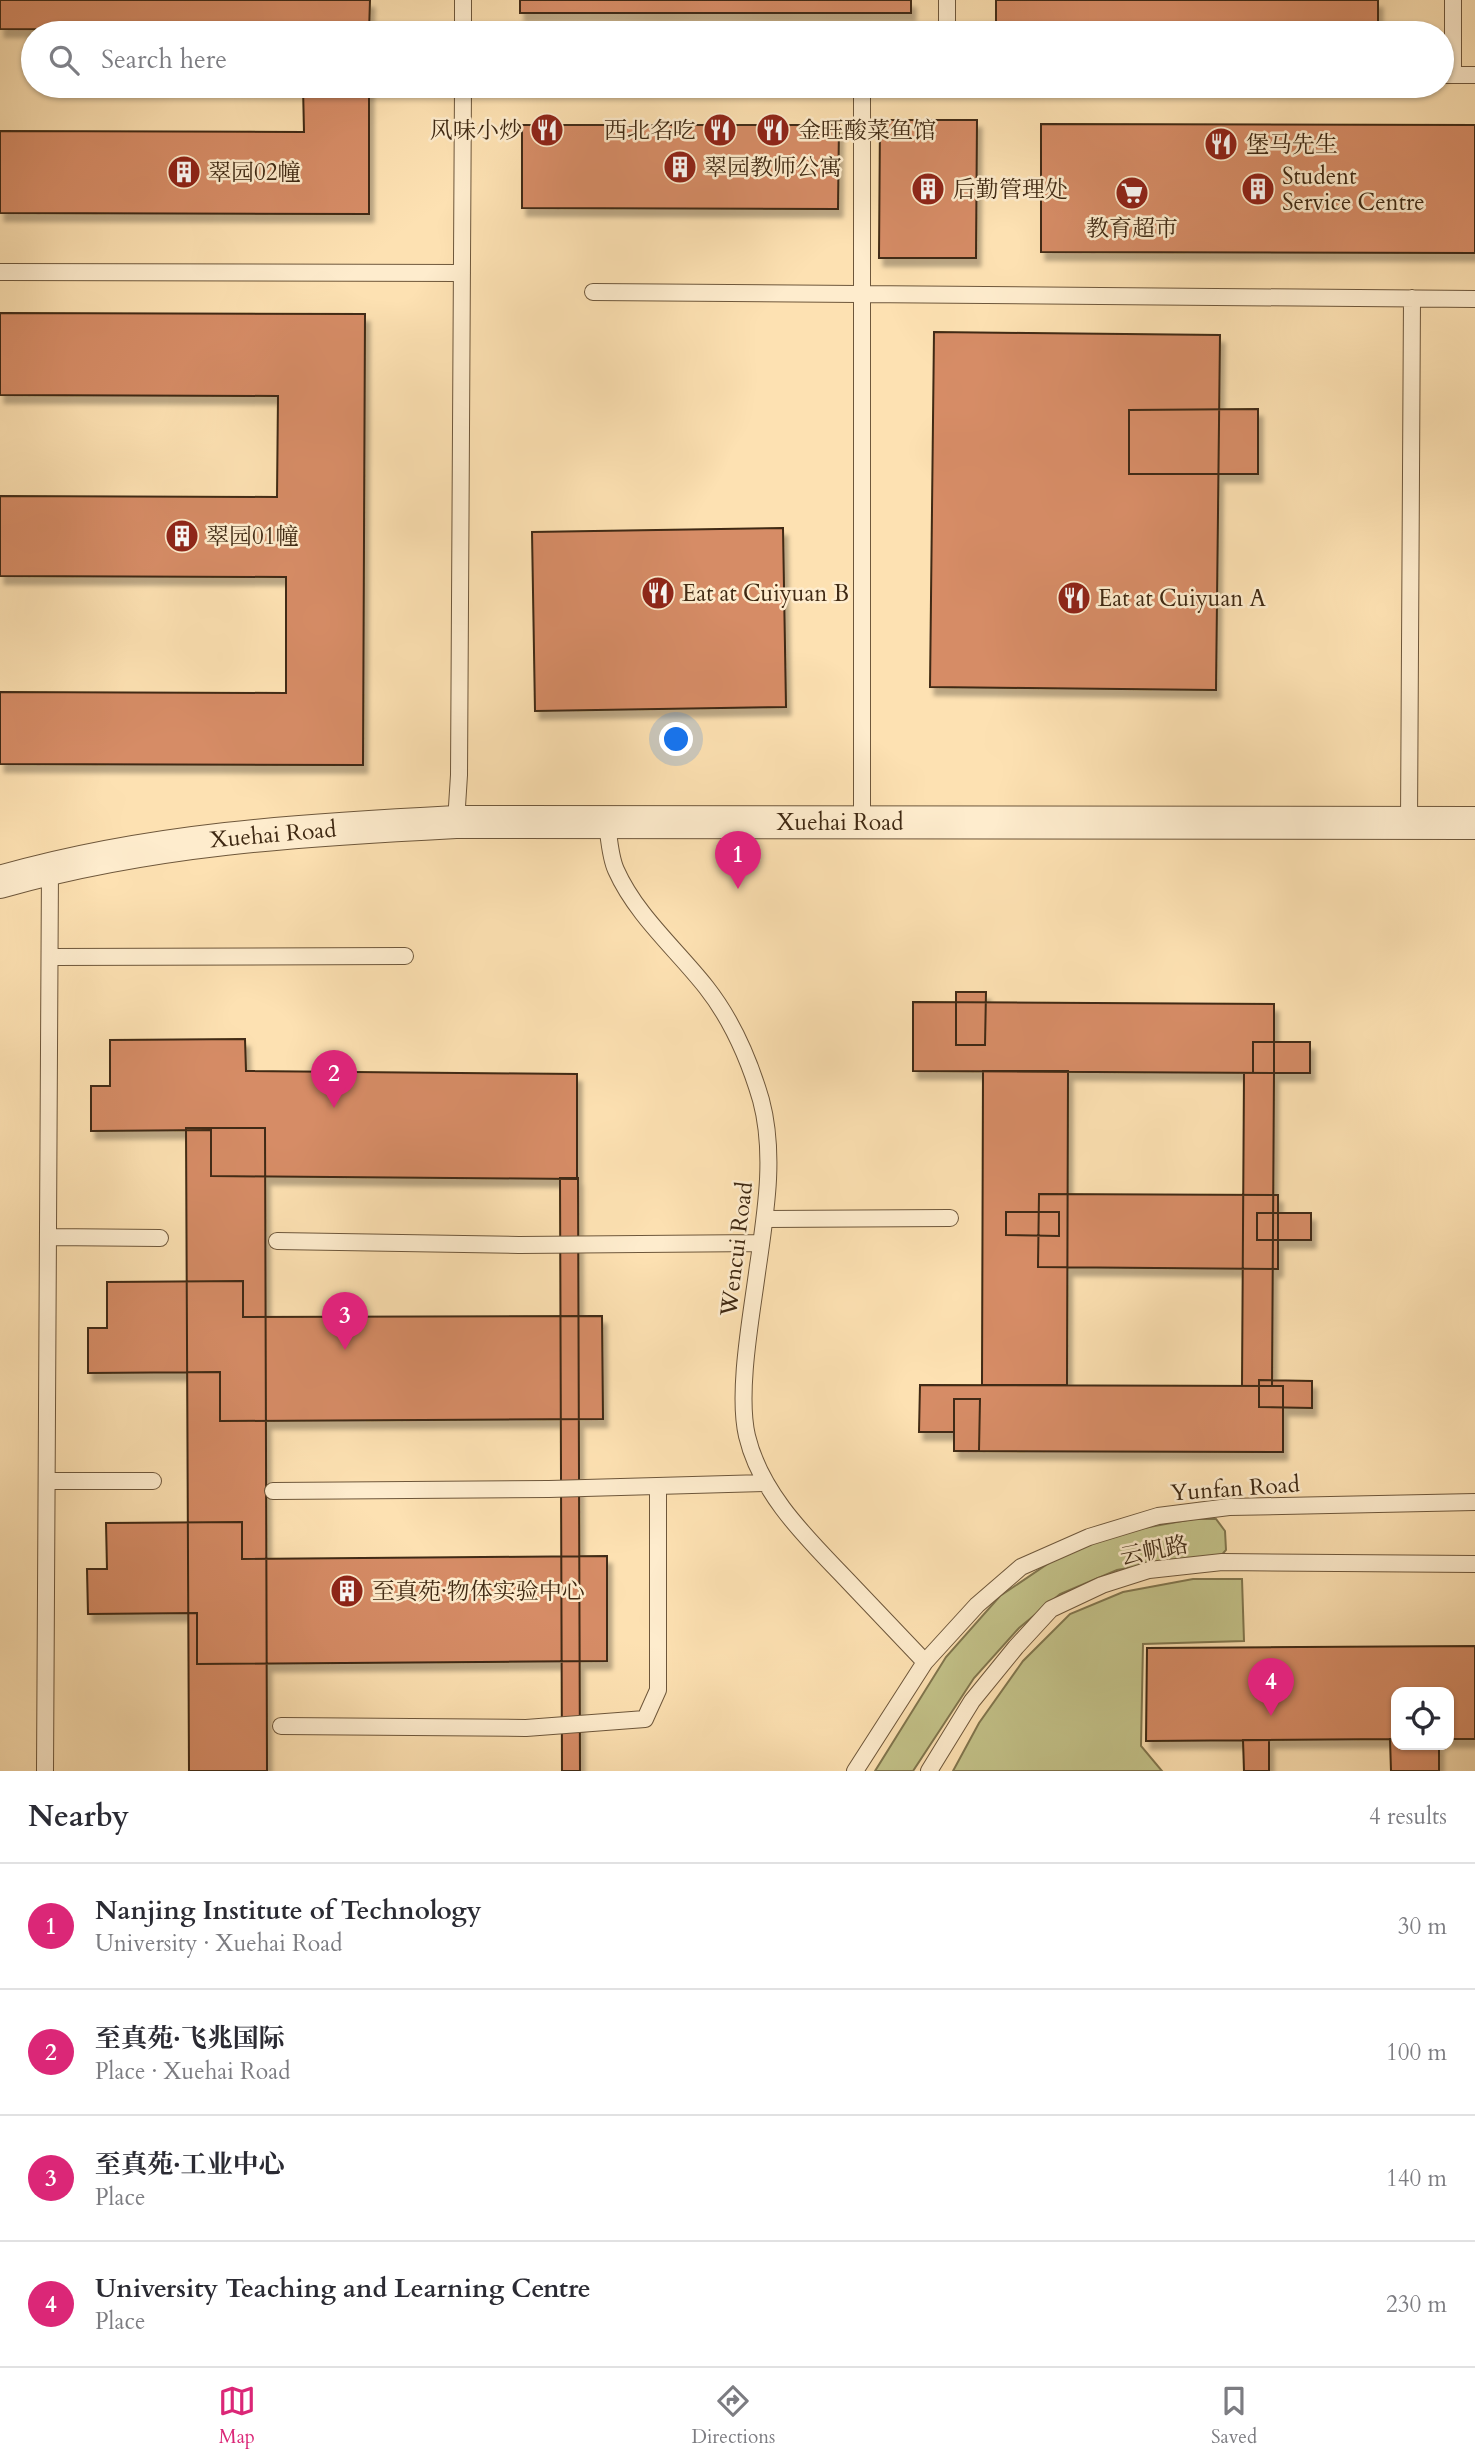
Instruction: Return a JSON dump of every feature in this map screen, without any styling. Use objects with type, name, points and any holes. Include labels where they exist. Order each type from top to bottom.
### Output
[{"type":"street","name":"Xuehai Road","points":[[0,882],[50,868],[196,841],[304,830],[456,822],[1475,823]]},
{"type":"lane","points":[[463,0],[463,21]]},
{"type":"lane","points":[[947,0],[947,21]]},
{"type":"lane","points":[[1451,21],[1453,0]]},
{"type":"lane","points":[[1454,75],[1475,75]]},
{"type":"lane","points":[[456,822],[459,761],[463,98]]},
{"type":"lane","points":[[862,98],[862,822]]},
{"type":"lane","points":[[0,272],[462,273]]},
{"type":"lane","points":[[593,292],[1475,299]]},
{"type":"lane","points":[[1409,822],[1412,298]]},
{"type":"lane","name":"Wencui Road","points":[[607,823],[615,868],[632,897],[706,988],[738,1035],[761,1101],[768,1141],[765,1219],[749,1333],[744,1398],[747,1436],[765,1483],[800,1532],[925,1662]]},
{"type":"lane","points":[[45,1771],[50,868]]},
{"type":"lane","points":[[50,957],[405,956]]},
{"type":"lane","points":[[765,1219],[950,1218]]},
{"type":"lane","points":[[48,1237],[160,1238]]},
{"type":"lane","points":[[277,1241],[519,1245],[761,1244]]},
{"type":"lane","points":[[47,1481],[153,1481]]},
{"type":"lane","points":[[273,1492],[765,1483]]},
{"type":"lane","points":[[281,1726],[526,1728],[645,1719],[658,1690],[659,1487]]},
{"type":"lane","name":"Yunfan Road","points":[[855,1771],[925,1662],[977,1605],[1021,1567],[1089,1537],[1158,1516],[1229,1507],[1475,1502]]},
{"type":"lane","name":"云帆路","points":[[929,1771],[972,1702],[1051,1609],[1102,1585],[1149,1570],[1222,1562],[1475,1564]]},
{"type":"shaded area","points":[[1193,1519],[1216,1519],[1225,1531],[1226,1550],[1220,1557],[1175,1560],[1117,1570],[1060,1594],[1019,1628],[974,1678],[913,1771],[875,1771],[946,1657],[1000,1596],[1052,1561],[1111,1534]]},
{"type":"shaded area","points":[[1193,1579],[1242,1579],[1244,1641],[1143,1644],[1141,1746],[1162,1771],[953,1771],[979,1723],[1023,1661],[1070,1614],[1123,1592]]},
{"type":"building","points":[[0,0],[370,0],[369,21],[21,21],[21,29],[0,29]]},
{"type":"building","points":[[520,0],[911,0],[911,13],[520,13]]},
{"type":"building","points":[[996,0],[1378,0],[1378,21],[996,21]]},
{"type":"building","name":"翠园02幢","points":[[303,98],[369,98],[369,214],[0,213],[0,131],[304,132]]},
{"type":"building","name":"后勤管理处","points":[[880,120],[977,120],[976,258],[879,258]]},
{"type":"building","name":"Student Service Centre","points":[[1041,124],[1475,125],[1475,253],[1041,252]]},
{"type":"building","name":"翠园教师公寓","points":[[522,125],[839,125],[838,209],[522,208]]},
{"type":"building","name":"翠园01幢","points":[[0,313],[365,314],[363,765],[0,764],[0,692],[286,693],[286,577],[0,576],[0,496],[277,497],[278,396],[0,395]]},
{"type":"building","name":"Eat at Cuiyuan A","points":[[934,332],[1220,335],[1216,690],[930,687]]},
{"type":"building","points":[[1258,409],[1258,474],[1129,474],[1129,410]]},
{"type":"building","name":"Eat at Cuiyuan B","points":[[783,528],[786,707],[535,711],[532,532]]},
{"type":"building","points":[[956,992],[986,992],[985,1045],[956,1045]]},
{"type":"building","points":[[913,1002],[1274,1004],[1274,1073],[913,1071]]},
{"type":"building","points":[[245,1039],[246,1071],[577,1074],[577,1179],[211,1176],[211,1130],[91,1131],[91,1086],[110,1086],[110,1040]]},
{"type":"building","points":[[1253,1042],[1310,1042],[1310,1073],[1253,1073]]},
{"type":"building","points":[[983,1071],[1068,1071],[1067,1385],[982,1385]]},
{"type":"building","points":[[1244,1073],[1274,1073],[1272,1386],[1242,1386]]},
{"type":"building","points":[[186,1128],[265,1128],[267,1771],[189,1771]]},
{"type":"building","points":[[560,1178],[578,1178],[580,1771],[562,1771]]},
{"type":"building","points":[[1039,1194],[1278,1195],[1278,1269],[1038,1267]]},
{"type":"building","points":[[1006,1212],[1059,1212],[1059,1236],[1006,1235]]},
{"type":"building","points":[[1257,1213],[1311,1213],[1311,1240],[1257,1240]]},
{"type":"building","points":[[243,1281],[243,1317],[602,1316],[603,1419],[220,1421],[220,1372],[88,1373],[88,1328],[107,1328],[107,1282]]},
{"type":"building","points":[[1259,1380],[1312,1381],[1312,1408],[1259,1407]]},
{"type":"building","points":[[920,1385],[1283,1386],[1283,1452],[954,1451],[954,1432],[919,1432]]},
{"type":"building","points":[[954,1399],[980,1399],[979,1451],[954,1451]]},
{"type":"building","name":"至真苑·物体实验中心","points":[[242,1522],[242,1559],[607,1556],[607,1661],[197,1664],[197,1613],[88,1614],[87,1569],[107,1569],[106,1523]]},
{"type":"building","points":[[1475,1646],[1475,1739],[1454,1739],[1454,1687],[1391,1687],[1391,1739],[1146,1741],[1147,1648]]},
{"type":"building","points":[[1390,1739],[1391,1750],[1439,1750],[1439,1771],[1391,1771]]},
{"type":"building","points":[[1243,1740],[1269,1740],[1269,1771],[1244,1771]]},
{"type":"place","name":"风味小炒","points":[[547,130]]},
{"type":"place","name":"西北名吃","points":[[720,130]]},
{"type":"place","name":"金旺酸菜鱼馆","points":[[773,130]]},
{"type":"place","name":"堡马先生","points":[[1221,144]]},
{"type":"place","name":"翠园教师公寓","points":[[680,167]]},
{"type":"place","name":"翠园02幢","points":[[184,172]]},
{"type":"place","name":"后勤管理处","points":[[928,189]]},
{"type":"place","name":"Student Service Centre","points":[[1258,189]]},
{"type":"place","name":"教育超市","points":[[1132,193]]},
{"type":"place","name":"翠园01幢","points":[[182,536]]},
{"type":"place","name":"Eat at Cuiyuan B","points":[[658,593]]},
{"type":"place","name":"Eat at Cuiyuan A","points":[[1074,598]]},
{"type":"place","name":"Nanjing Institute of Technology","points":[[738,889]]},
{"type":"place","name":"至真苑·飞兆国际","points":[[334,1108]]},
{"type":"place","name":"至真苑·工业中心","points":[[345,1350]]},
{"type":"place","name":"至真苑·物体实验中心","points":[[347,1591]]},
{"type":"place","name":"University Teaching and Learning Centre","points":[[1271,1716]]}]
